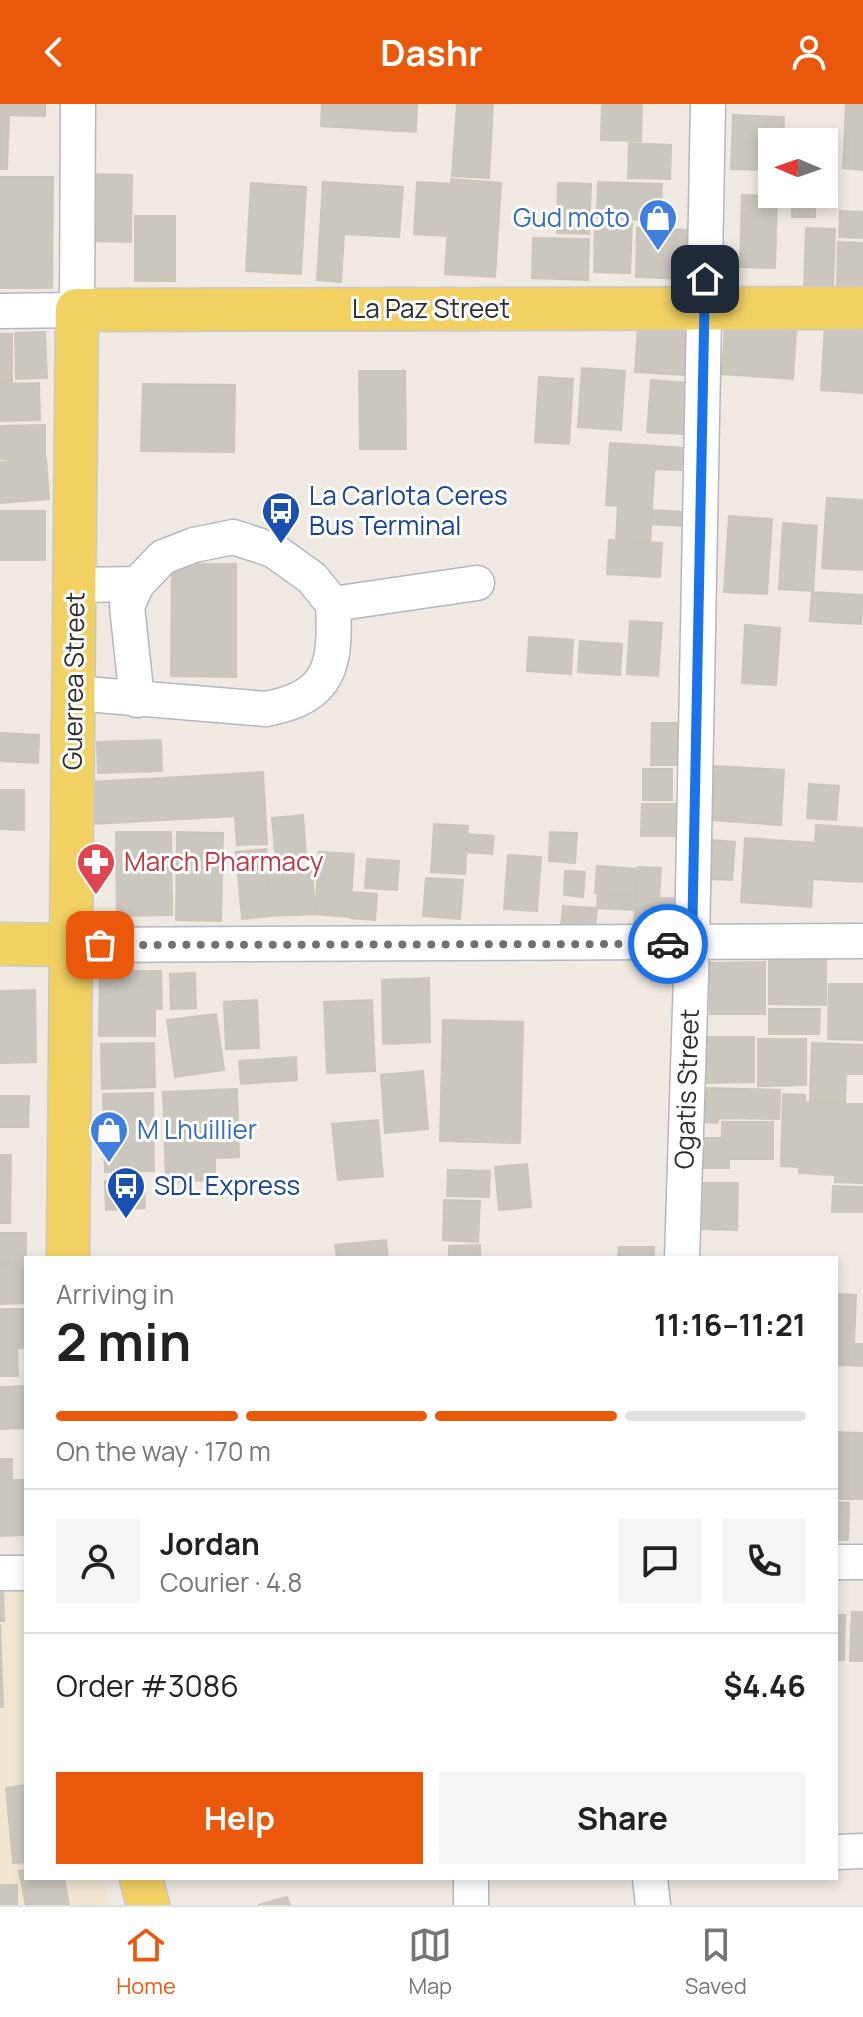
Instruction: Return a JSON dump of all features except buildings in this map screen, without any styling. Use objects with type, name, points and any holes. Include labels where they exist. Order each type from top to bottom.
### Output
[{"type":"main road","name":"La Paz Street","points":[[77,310],[863,308]]},
{"type":"main road","name":"Guerrea Street","points":[[68,1256],[77,310]]},
{"type":"main road","points":[[0,944],[69,945]]},
{"type":"main road","points":[[142,1880],[148,1905]]},
{"type":"street","name":"Guerrea Street","points":[[77,310],[78,104]]},
{"type":"street","name":"Ogatis Street","points":[[682,1256],[692,944],[708,104]]},
{"type":"street","name":"La Paz Street","points":[[0,311],[77,310]]},
{"type":"street","points":[[74,693],[137,700],[266,709],[291,704],[317,688],[332,667],[335,643],[333,604],[312,578],[273,550],[233,537],[194,545],[163,557],[137,584],[127,606],[137,700]]},
{"type":"street","points":[[333,604],[477,583]]},
{"type":"street","points":[[76,585],[137,584]]},
{"type":"street","points":[[69,945],[863,941]]},
{"type":"street","points":[[838,1562],[863,1562]]},
{"type":"street","points":[[0,1573],[24,1573]]},
{"type":"street","points":[[838,1852],[863,1851]]},
{"type":"street","points":[[471,1880],[471,1905]]},
{"type":"street","points":[[650,1880],[653,1905]]},
{"type":"shaded area","points":[[24,1586],[24,1880],[103,1880],[109,1905],[0,1905],[0,1587]]},
{"type":"way so far","points":[[100,945],[668,944]]},
{"type":"place","name":"Gud moto","points":[[658,252]]},
{"type":"place","name":"La Carlota Ceres Bus Terminal","points":[[281,545]]},
{"type":"place","name":"March Pharmacy","points":[[96,896]]},
{"type":"place","name":"M Lhuillier","points":[[109,1164]]},
{"type":"place","name":"SDL Express","points":[[126,1220]]},
{"type":"route","points":[[668,944],[692,944],[705,279]]}]
